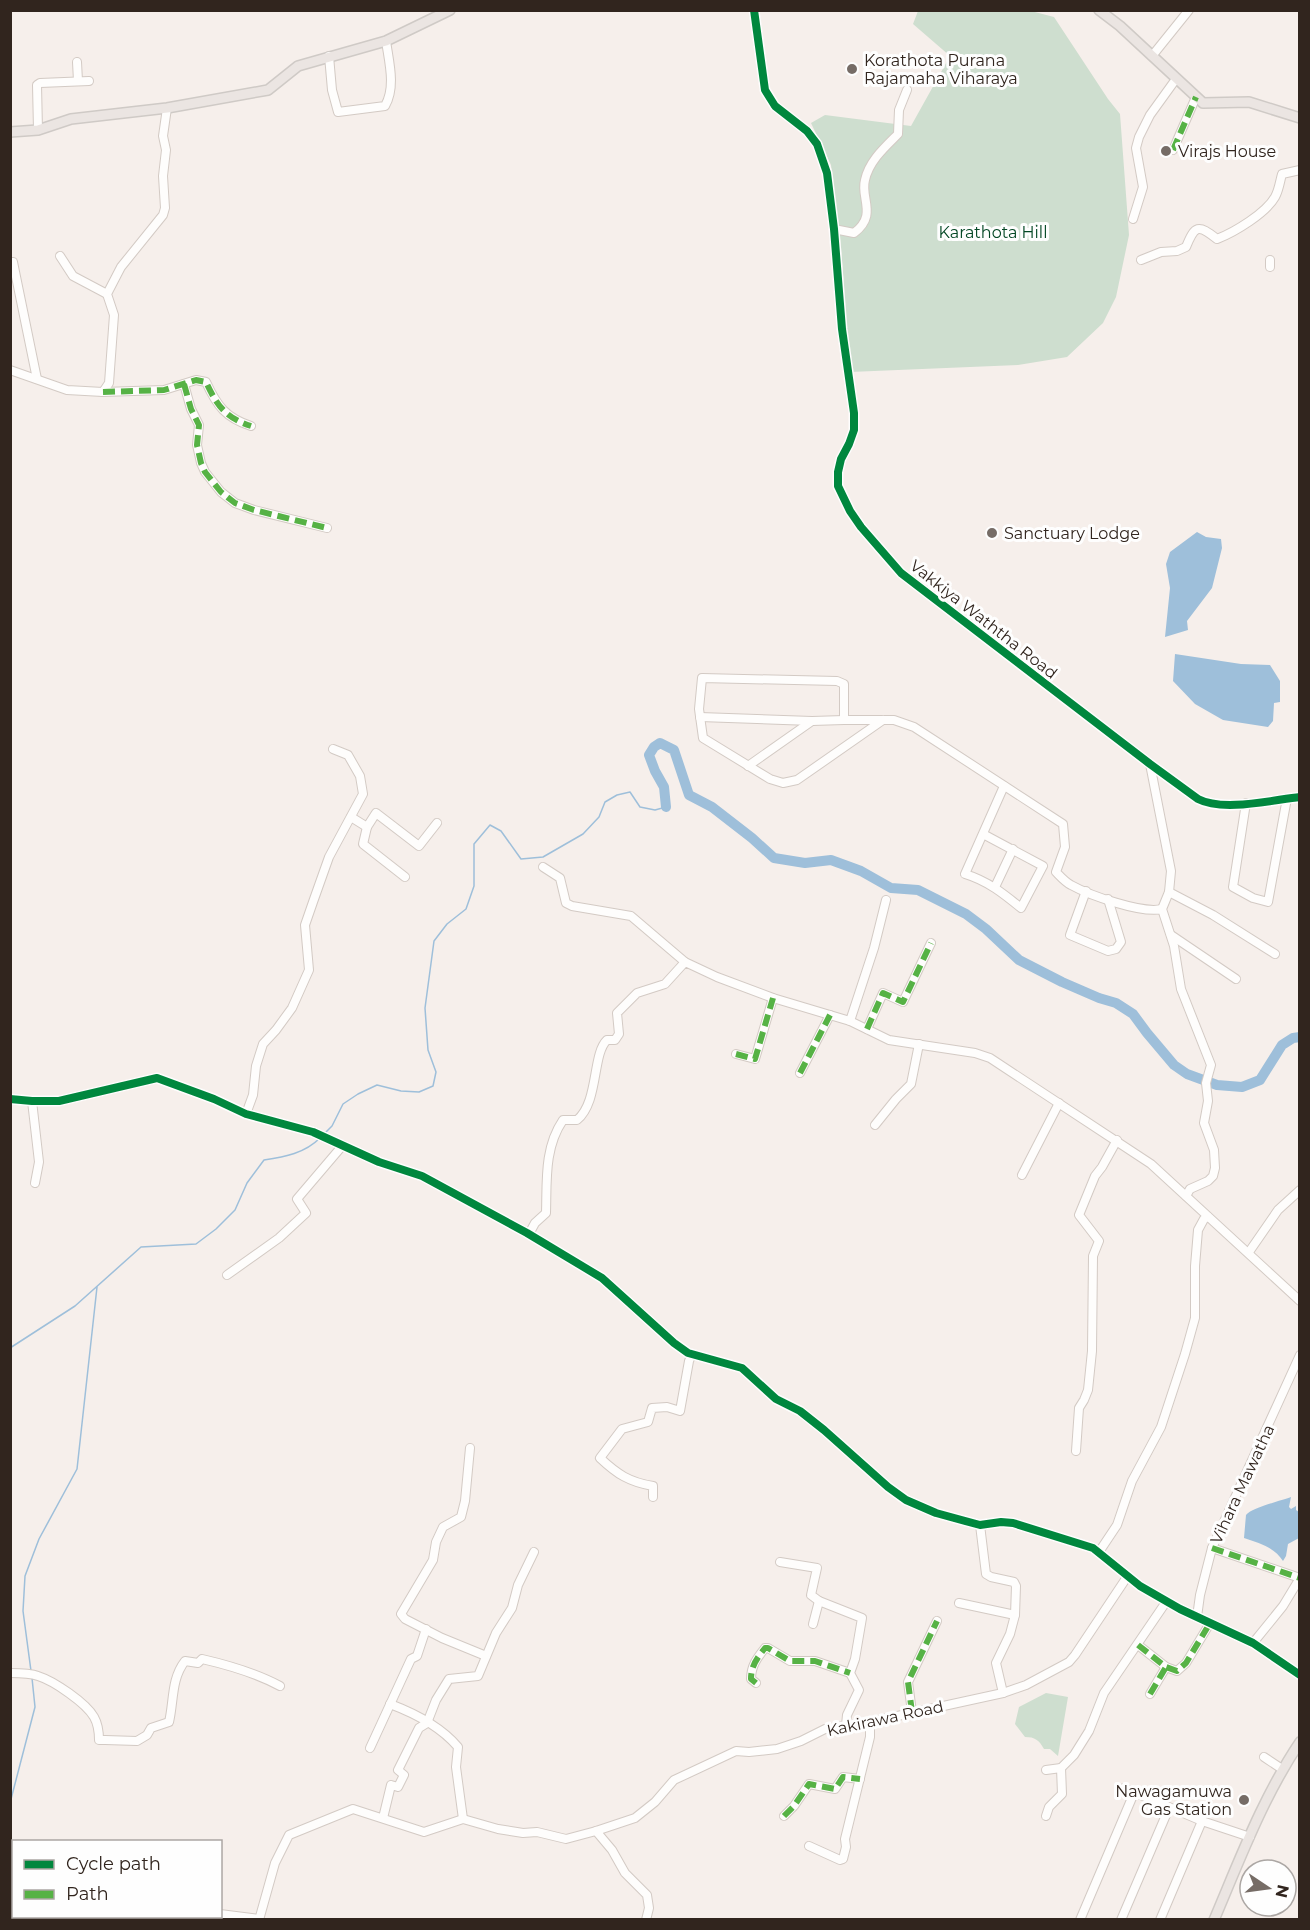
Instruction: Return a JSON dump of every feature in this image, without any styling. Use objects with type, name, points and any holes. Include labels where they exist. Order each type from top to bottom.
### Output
[{"type":"main road","points":[[10,132],[38,130],[71,119],[167,108],[268,90],[298,66],[386,41],[450,10]]},
{"type":"main road","points":[[1100,10],[1203,103],[1249,102],[1299,118]]},
{"type":"main road","points":[[1214,1920],[1282,1769],[1299,1742]]},
{"type":"street","name":"Vakkiya Waththa Road","points":[[754,10],[765,90],[775,106],[807,131],[817,144],[827,173],[842,328],[854,421],[854,430],[841,459],[838,486],[861,527],[901,573],[1150,764],[1206,803],[1246,803],[1299,797]]},
{"type":"street","points":[[1152,56],[1189,10]]},
{"type":"street","points":[[329,56],[332,90],[338,112],[385,106],[389,100],[391,80],[386,41]]},
{"type":"street","points":[[77,62],[78,81]]},
{"type":"street","points":[[1133,219],[1143,186],[1136,148],[1139,137],[1150,115],[1176,79]]},
{"type":"street","points":[[38,130],[37,85],[89,81]]},
{"type":"street","points":[[834,229],[854,233],[859,229],[868,206],[864,184],[866,176],[883,148],[898,134],[899,110],[907,90]]},
{"type":"street","points":[[1173,150],[1196,97]]},
{"type":"street","points":[[107,294],[121,267],[163,214],[165,208],[163,176],[166,150],[163,136],[167,108]]},
{"type":"street","points":[[1141,260],[1161,252],[1177,251],[1186,247],[1193,231],[1197,228],[1204,229],[1217,239],[1227,235],[1267,208],[1276,196],[1282,174],[1299,170]]},
{"type":"street","points":[[60,256],[73,276],[107,294],[114,315],[109,382],[103,392]]},
{"type":"street","points":[[13,262],[37,379]]},
{"type":"street","points":[[10,370],[67,390],[103,392],[164,390],[196,380],[206,382],[213,398],[234,421],[251,426]]},
{"type":"street","points":[[184,384],[191,409],[199,425],[197,445],[201,463],[205,472],[221,492],[235,503],[254,510],[327,528]]},
{"type":"street","points":[[844,720],[844,684],[837,681],[702,678],[699,709],[703,738],[748,766],[783,783],[797,780],[883,720]]},
{"type":"street","points":[[700,717],[812,721],[894,720],[914,727],[1063,824],[1065,847],[1056,872]]},
{"type":"street","points":[[748,766],[812,721]]},
{"type":"street","points":[[246,1114],[253,1095],[256,1066],[263,1044],[292,1008],[309,970],[305,924],[329,857],[363,794],[360,776],[348,754],[333,749]]},
{"type":"street","points":[[983,834],[1056,872],[1070,885],[1124,906],[1154,911],[1162,909],[1167,902],[1171,871],[1150,764]]},
{"type":"street","points":[[1004,786],[965,874],[995,887],[1022,908],[1043,866]]},
{"type":"street","points":[[1246,803],[1233,887],[1253,898],[1268,902],[1287,798]]},
{"type":"street","points":[[405,877],[363,844],[367,827],[376,813],[419,846],[437,823]]},
{"type":"street","points":[[351,817],[367,827]]},
{"type":"street","points":[[995,887],[1012,849]]},
{"type":"street","points":[[543,867],[560,878],[566,903],[631,916],[685,962],[717,977],[773,998],[850,1021],[889,1040],[975,1053],[990,1058],[1151,1164],[1249,1252],[1299,1301]]},
{"type":"street","points":[[1086,891],[1070,935],[1108,951],[1116,949],[1121,942],[1108,899]]},
{"type":"street","points":[[1169,892],[1213,915],[1275,954]]},
{"type":"street","points":[[850,1021],[874,948],[886,900]]},
{"type":"street","points":[[1162,909],[1171,935],[1180,989],[1211,1065],[1206,1081],[1208,1101],[1204,1123],[1214,1150],[1215,1168],[1213,1176],[1208,1181],[1190,1189],[1186,1196]]},
{"type":"street","points":[[1171,935],[1236,979]]},
{"type":"street","points":[[867,1029],[883,993],[903,1002],[931,943]]},
{"type":"street","points":[[529,1234],[535,1223],[546,1213],[549,1149],[555,1131],[563,1120],[577,1120],[583,1115],[595,1083],[602,1045],[607,1040],[615,1040],[619,1034],[617,1013],[637,993],[664,984],[685,962]]},
{"type":"street","points":[[736,1054],[755,1059],[773,998]]},
{"type":"street","points":[[800,1073],[830,1015]]},
{"type":"street","points":[[875,1125],[911,1084],[919,1044]]},
{"type":"street","points":[[10,1099],[59,1101],[157,1078],[214,1099],[246,1114],[313,1132],[446,1188],[602,1278],[674,1343],[693,1354],[742,1368],[776,1399],[800,1411],[824,1430],[906,1500],[980,1525],[1013,1523],[1083,1544],[1099,1552],[1126,1577],[1166,1602],[1253,1643],[1299,1674]]},
{"type":"street","points":[[32,1101],[39,1162],[35,1183]]},
{"type":"street","points":[[1022,1175],[1059,1103]]},
{"type":"street","points":[[1076,1450],[1079,1408],[1088,1390],[1092,1351],[1093,1256],[1099,1241],[1079,1215],[1095,1176],[1117,1140]]},
{"type":"street","points":[[227,1275],[279,1238],[306,1213],[297,1199],[343,1145]]},
{"type":"street","points":[[1249,1252],[1278,1210],[1299,1190]]},
{"type":"street","points":[[1099,1552],[1117,1525],[1132,1481],[1161,1427],[1185,1354],[1195,1318],[1198,1230],[1204,1219],[1208,1217]]},
{"type":"street","points":[[653,1497],[652,1486],[633,1482],[600,1458],[622,1429],[648,1422],[652,1408],[667,1407],[680,1410],[689,1361],[693,1354]]},
{"type":"street","name":"Vihara Mawatha","points":[[1197,1617],[1212,1548],[1299,1355]]},
{"type":"street","points":[[470,1448],[465,1501],[461,1517],[443,1527],[436,1542],[433,1560],[401,1614],[405,1619],[442,1638],[486,1656]]},
{"type":"street","points":[[980,1525],[986,1574],[1014,1582],[1016,1586],[1015,1615],[1010,1634],[996,1663],[1003,1693]]},
{"type":"street","points":[[1212,1548],[1299,1578],[1283,1606],[1253,1643]]},
{"type":"street","points":[[383,1818],[391,1785],[398,1787],[404,1775],[398,1770],[419,1728],[427,1723],[436,1700],[449,1679],[478,1676],[496,1634],[512,1608],[518,1585],[534,1552]]},
{"type":"street","points":[[780,1562],[817,1568],[811,1595],[819,1601],[862,1618],[855,1659],[850,1673]]},
{"type":"street","name":"Kakirawa Road","points":[[463,1819],[498,1829],[523,1833],[537,1832],[566,1839],[596,1832],[635,1818],[655,1802],[674,1780],[736,1751],[777,1749],[801,1741],[825,1729],[870,1722],[1003,1693],[1026,1685],[1069,1662],[1094,1628],[1126,1577]]},
{"type":"street","points":[[813,1624],[819,1601]]},
{"type":"street","points":[[1046,1770],[1061,1768],[1074,1755],[1089,1731],[1104,1693],[1166,1602]]},
{"type":"street","points":[[959,1603],[1015,1615]]},
{"type":"street","points":[[912,1712],[908,1682],[937,1621]]},
{"type":"street","points":[[1138,1645],[1166,1666],[1177,1671],[1186,1663],[1210,1623]]},
{"type":"street","points":[[370,1748],[411,1659],[417,1656],[426,1629]]},
{"type":"street","points":[[756,1683],[751,1675],[755,1661],[765,1648],[790,1661],[815,1661],[850,1673],[859,1690],[847,1715],[846,1725]]},
{"type":"street","points":[[10,1673],[39,1676],[83,1704],[94,1717],[99,1730],[99,1740],[137,1741],[147,1735],[151,1728],[170,1722],[172,1694],[179,1668],[185,1661],[198,1663],[202,1659],[214,1662],[256,1675],[280,1686]]},
{"type":"street","points":[[1149,1694],[1166,1666]]},
{"type":"street","points":[[222,1914],[259,1919],[275,1863],[289,1835],[353,1809],[424,1832],[463,1819],[456,1767],[458,1747],[448,1736],[404,1709],[390,1704]]},
{"type":"street","points":[[809,1846],[840,1860],[843,1859],[845,1839],[870,1737],[870,1722]]},
{"type":"street","points":[[1264,1757],[1282,1769]]},
{"type":"street","points":[[1046,1816],[1049,1807],[1062,1794],[1061,1768]]},
{"type":"street","points":[[784,1816],[809,1784],[835,1789],[843,1777],[860,1779]]},
{"type":"street","points":[[1124,1788],[1168,1808],[1250,1837]]},
{"type":"street","points":[[1080,1920],[1134,1793]]},
{"type":"street","points":[[1121,1920],[1168,1808]]},
{"type":"street","points":[[1160,1920],[1202,1821]]},
{"type":"street","points":[[596,1832],[612,1850],[625,1873],[646,1895],[650,1908],[646,1920]]},
{"type":"green space","name":"Karathota Hill","points":[[918,11],[1031,11],[1054,17],[1120,114],[1129,235],[1116,297],[1103,323],[1067,357],[1018,365],[850,372],[841,247],[831,165],[811,123],[825,115],[911,126],[950,56],[913,24]]},
{"type":"green space","points":[[1046,1693],[1068,1697],[1058,1756],[1050,1749],[1044,1749],[1036,1740],[1025,1737],[1015,1724],[1019,1707]]},
{"type":"water","points":[[1197,532],[1206,537],[1221,539],[1222,548],[1212,588],[1187,621],[1188,630],[1165,637],[1170,588],[1166,564],[1170,552]]},
{"type":"water","points":[[1175,654],[1241,664],[1270,665],[1280,681],[1280,702],[1274,703],[1273,721],[1268,727],[1223,720],[1195,704],[1173,681]]},
{"type":"water","points":[[1291,1497],[1289,1507],[1291,1509],[1296,1506],[1299,1512],[1299,1538],[1288,1544],[1283,1561],[1271,1549],[1244,1538],[1246,1515],[1260,1507]]},
{"type":"waterway","points":[[666,807],[664,787],[649,755],[660,743],[674,750],[689,795],[712,807],[774,858],[805,863],[831,860],[861,871],[891,888],[918,890],[966,914],[1019,960],[1062,982],[1116,1003],[1133,1014],[1174,1065],[1187,1074],[1217,1085],[1242,1087],[1260,1080],[1282,1045],[1293,1038],[1300,1037]]},
{"type":"waterway","points":[[323,1135],[332,1126],[343,1104],[377,1085],[401,1091],[419,1092],[433,1086],[436,1072],[428,1050],[425,1008],[434,941],[447,924],[466,909],[474,886],[474,844],[490,825],[501,831],[521,859],[543,857],[583,834],[599,817],[605,802],[617,795],[630,792],[640,807],[655,810],[666,807]]},
{"type":"waterway","points":[[10,1348],[75,1306],[141,1247],[196,1244],[216,1229],[235,1210],[247,1183],[264,1160],[301,1151],[320,1138]]},
{"type":"waterway","points":[[31,1671],[23,1611],[25,1576],[39,1539],[77,1469],[97,1287]]},
{"type":"waterway","points":[[10,1803],[35,1707],[32,1678]]},
{"type":"marked path","points":[[1173,150],[1196,97]]},
{"type":"marked path","points":[[103,392],[164,390],[196,380],[206,382],[223,410],[235,419],[251,426]]},
{"type":"marked path","points":[[184,384],[191,409],[199,425],[197,445],[201,463],[205,472],[221,492],[235,503],[254,510],[327,528]]},
{"type":"marked path","points":[[867,1029],[883,993],[903,1002],[931,943]]},
{"type":"marked path","points":[[736,1054],[755,1059],[773,998]]},
{"type":"marked path","points":[[800,1073],[830,1015]]},
{"type":"marked path","points":[[1212,1548],[1300,1578]]},
{"type":"marked path","points":[[912,1712],[908,1682],[937,1621]]},
{"type":"marked path","points":[[1138,1645],[1166,1667],[1177,1671],[1186,1663],[1210,1623]]},
{"type":"marked path","points":[[756,1683],[751,1679],[753,1666],[765,1648],[790,1661],[815,1661],[850,1673]]},
{"type":"marked path","points":[[1150,1694],[1166,1667]]},
{"type":"marked path","points":[[784,1816],[809,1784],[835,1789],[843,1777],[860,1779]]},
{"type":"cycle path","points":[[754,10],[765,90],[775,106],[807,131],[817,144],[827,173],[842,329],[854,413],[854,430],[841,459],[838,486],[861,527],[901,573],[1198,799],[1208,803],[1234,805],[1300,797]]},
{"type":"cycle path","points":[[10,1099],[59,1101],[157,1078],[214,1099],[246,1114],[313,1132],[379,1162],[422,1176],[527,1233],[602,1278],[688,1353],[742,1368],[776,1399],[800,1411],[824,1430],[906,1500],[936,1513],[980,1525],[1013,1523],[1093,1548],[1140,1586],[1180,1609],[1253,1643],[1300,1675]]},
{"type":"place","name":"Korathota Purana Rajamaha Viharaya","points":[[852,69]]},
{"type":"place","name":"Virajs House","points":[[1166,151]]},
{"type":"place","name":"Sanctuary Lodge","points":[[992,533]]},
{"type":"place","name":"Nawagamuwa Gas Station","points":[[1244,1800]]}]
